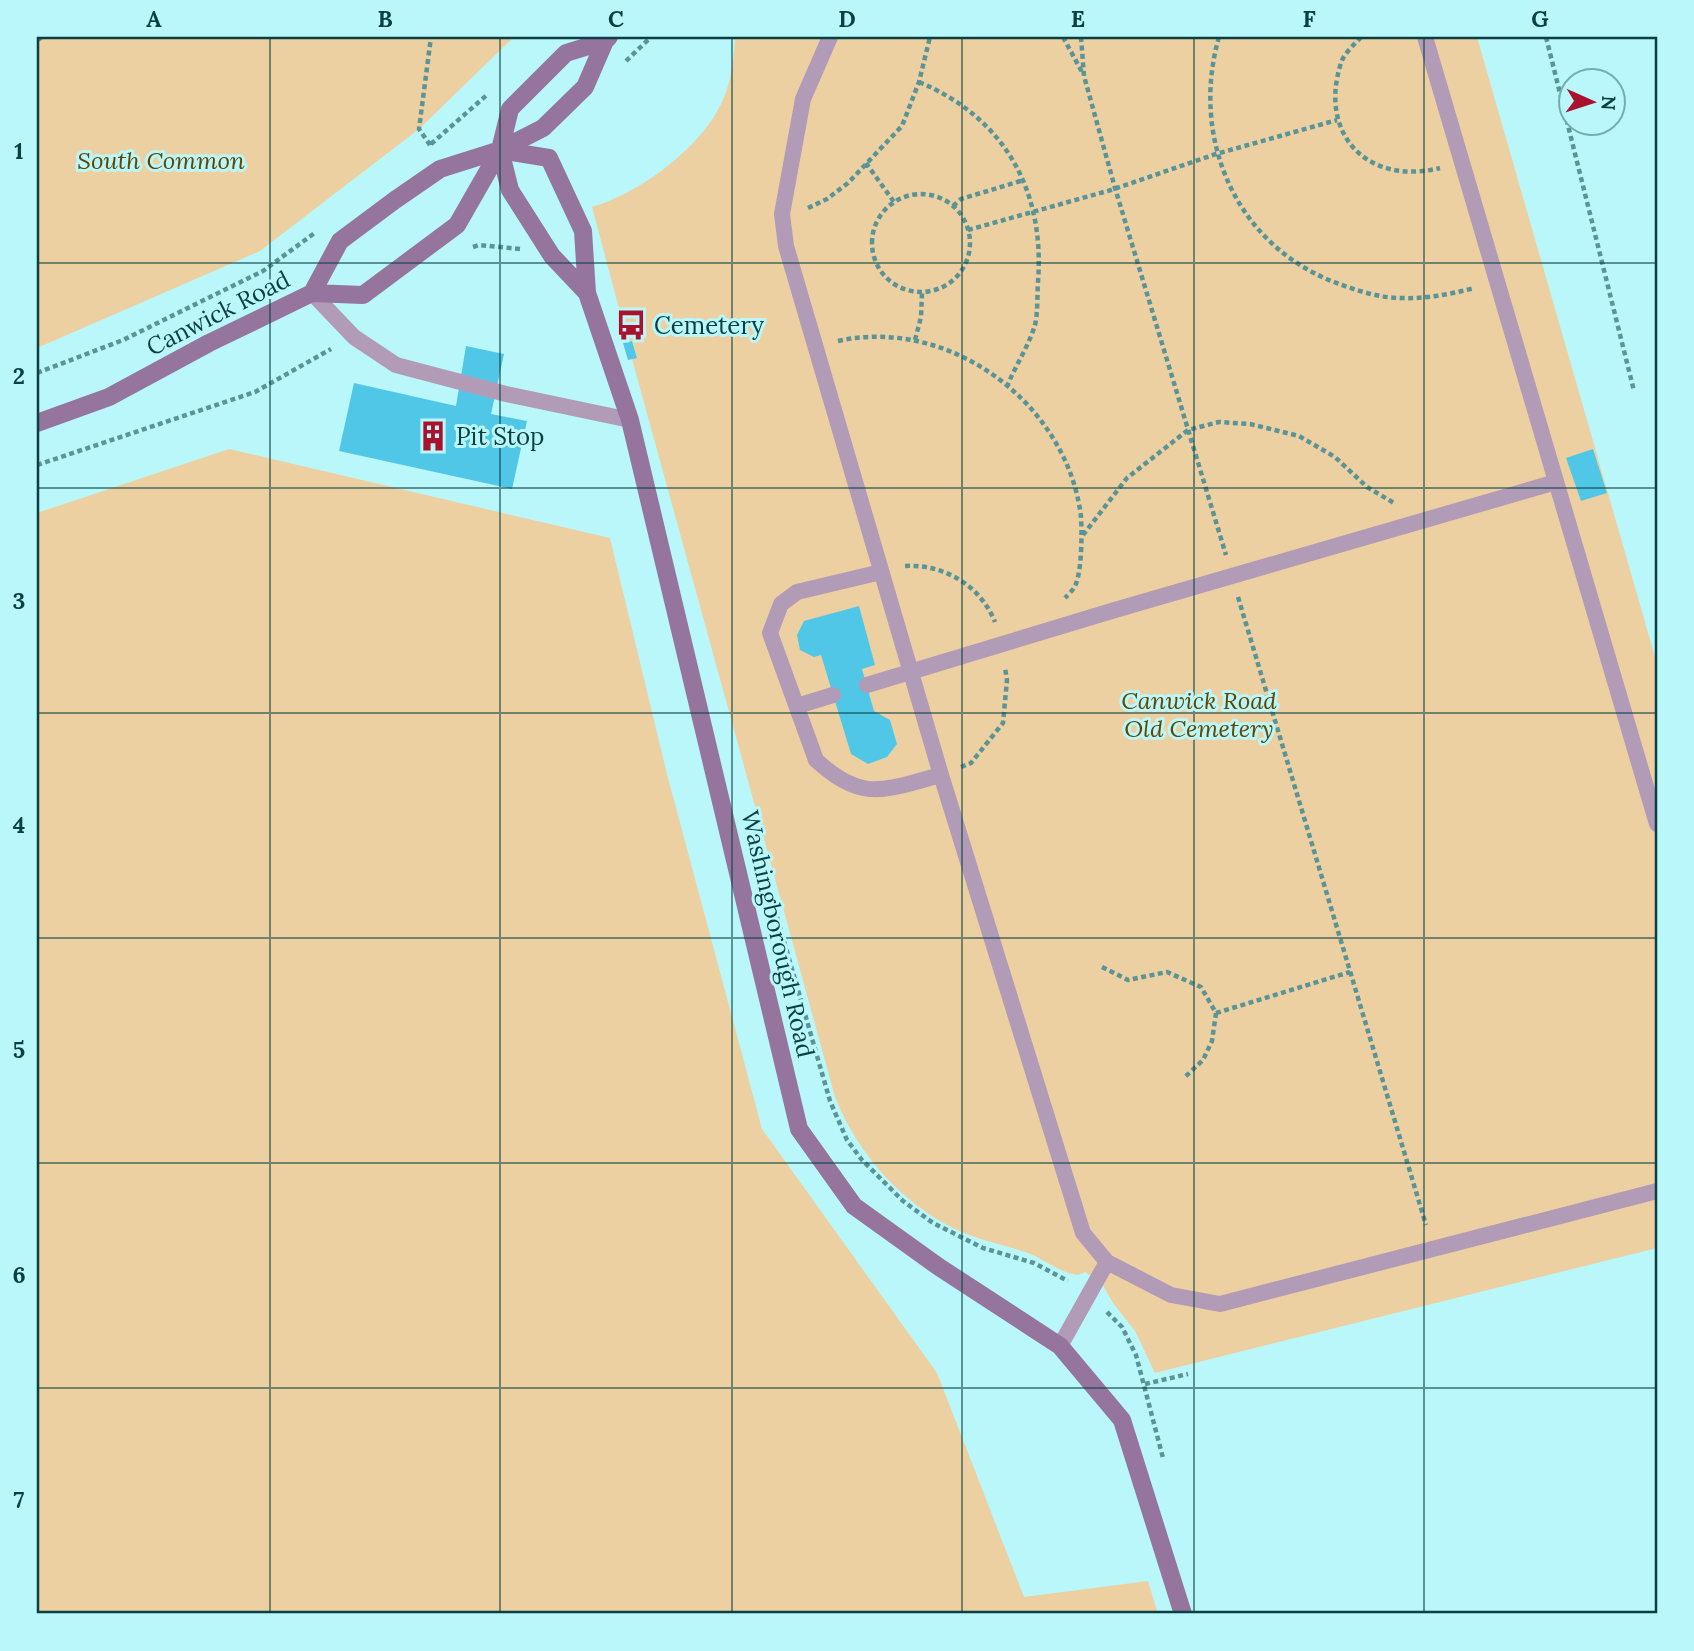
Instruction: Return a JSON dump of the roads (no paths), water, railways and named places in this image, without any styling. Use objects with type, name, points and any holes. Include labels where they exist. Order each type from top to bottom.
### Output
[{"type":"main road","name":"Canwick Road","points":[[500,150],[510,109],[566,53],[607,39]]},
{"type":"main road","name":"Canwick Road","points":[[37,423],[108,397],[209,343],[312,293],[340,241],[440,169],[500,150],[543,128],[585,87],[607,39]]},
{"type":"main road","points":[[312,293],[363,295],[457,225],[500,150],[549,158],[583,231],[587,293]]},
{"type":"main road","name":"Washingborough Road","points":[[500,150],[509,190],[552,256],[587,293],[630,420],[799,1129],[854,1206],[1060,1346],[1122,1420],[1183,1614]]},
{"type":"lane","points":[[830,37],[803,99],[782,214],[786,246],[910,672],[1083,1233],[1107,1262],[1171,1295],[1220,1304],[1657,1191]]},
{"type":"lane","points":[[1425,37],[1657,824]]},
{"type":"lane","points":[[312,293],[354,337],[396,365],[506,394],[630,420]]},
{"type":"lane","points":[[867,685],[1556,482]]},
{"type":"lane","points":[[881,572],[797,592],[781,604],[770,633],[816,760],[829,772],[854,788],[884,790],[941,775]]},
{"type":"lane","points":[[797,706],[833,695]]},
{"type":"lane","points":[[1060,1346],[1107,1262]]},
{"type":"place","name":"Cemetery","points":[[631,325]]},
{"type":"place","name":"Pit Stop","points":[[433,436]]},
{"type":"park label","name":"South Common","points":[[161,160]]},
{"type":"park label","name":"Canwick Road Old Cemetery","points":[[1199,714]]}]
